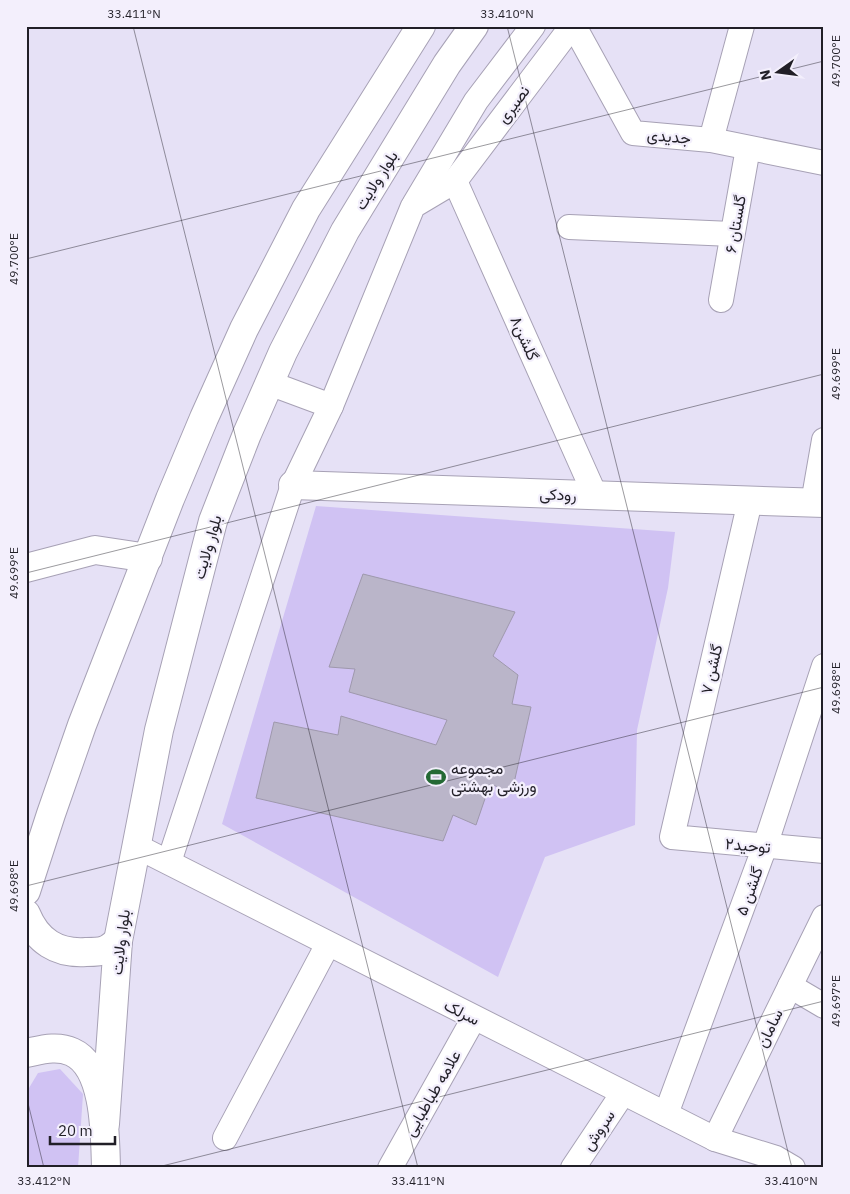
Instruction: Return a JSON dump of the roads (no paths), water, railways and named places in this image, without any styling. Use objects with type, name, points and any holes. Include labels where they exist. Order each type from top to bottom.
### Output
[{"type":"main road","points":[[26,891],[82,725],[170,499],[244,329],[311,200],[421,26]]},
{"type":"main road","name":"بلوار ولایت","points":[[105,1124],[118,941],[160,730],[213,521],[247,434],[283,352],[345,231],[447,64],[474,26]]},
{"type":"main road","name":"رودکی","points":[[293,485],[818,503]]},
{"type":"main road","points":[[26,568],[95,550],[148,558]]},
{"type":"main road","points":[[26,914],[31,925],[44,941],[58,950],[76,953],[106,950],[118,941]]},
{"type":"main road","points":[[26,1053],[52,1048],[72,1052],[89,1066],[98,1089],[105,1124],[106,1168]]},
{"type":"street","points":[[169,862],[293,485],[331,406],[413,206],[476,101],[533,26]]},
{"type":"street","name":"جدیدی","points":[[573,26],[633,132],[712,140],[824,164]]},
{"type":"street","name":"نصیری","points":[[455,182],[573,26]]},
{"type":"street","points":[[712,140],[742,26]]},
{"type":"street","name":"گلستان ۶","points":[[721,300],[748,148]]},
{"type":"street","points":[[413,206],[455,182]]},
{"type":"street","name":"گلشن۸","points":[[455,182],[594,495]]},
{"type":"street","points":[[569,227],[732,234]]},
{"type":"street","points":[[269,383],[331,406]]},
{"type":"street","points":[[818,503],[824,440]]},
{"type":"street","name":"گلشن ۷","points":[[672,837],[750,501]]},
{"type":"street","name":"گلشن ۵","points":[[666,1114],[765,846],[824,666]]},
{"type":"street","name":"توحید۲","points":[[672,837],[824,850]]},
{"type":"street","name":"سرلک","points":[[136,846],[715,1139],[780,1164]]},
{"type":"street","name":"سامان","points":[[715,1139],[824,916]]},
{"type":"street","points":[[224,1138],[328,944]]},
{"type":"street","points":[[790,986],[824,1006]]},
{"type":"street","name":"علامه طباطبایی","points":[[390,1168],[474,1018]]},
{"type":"street","name":"سروش","points":[[573,1168],[623,1093]]},
{"type":"place","name":"مجموعه ورزشی بهشتی","points":[[436,777]]}]
